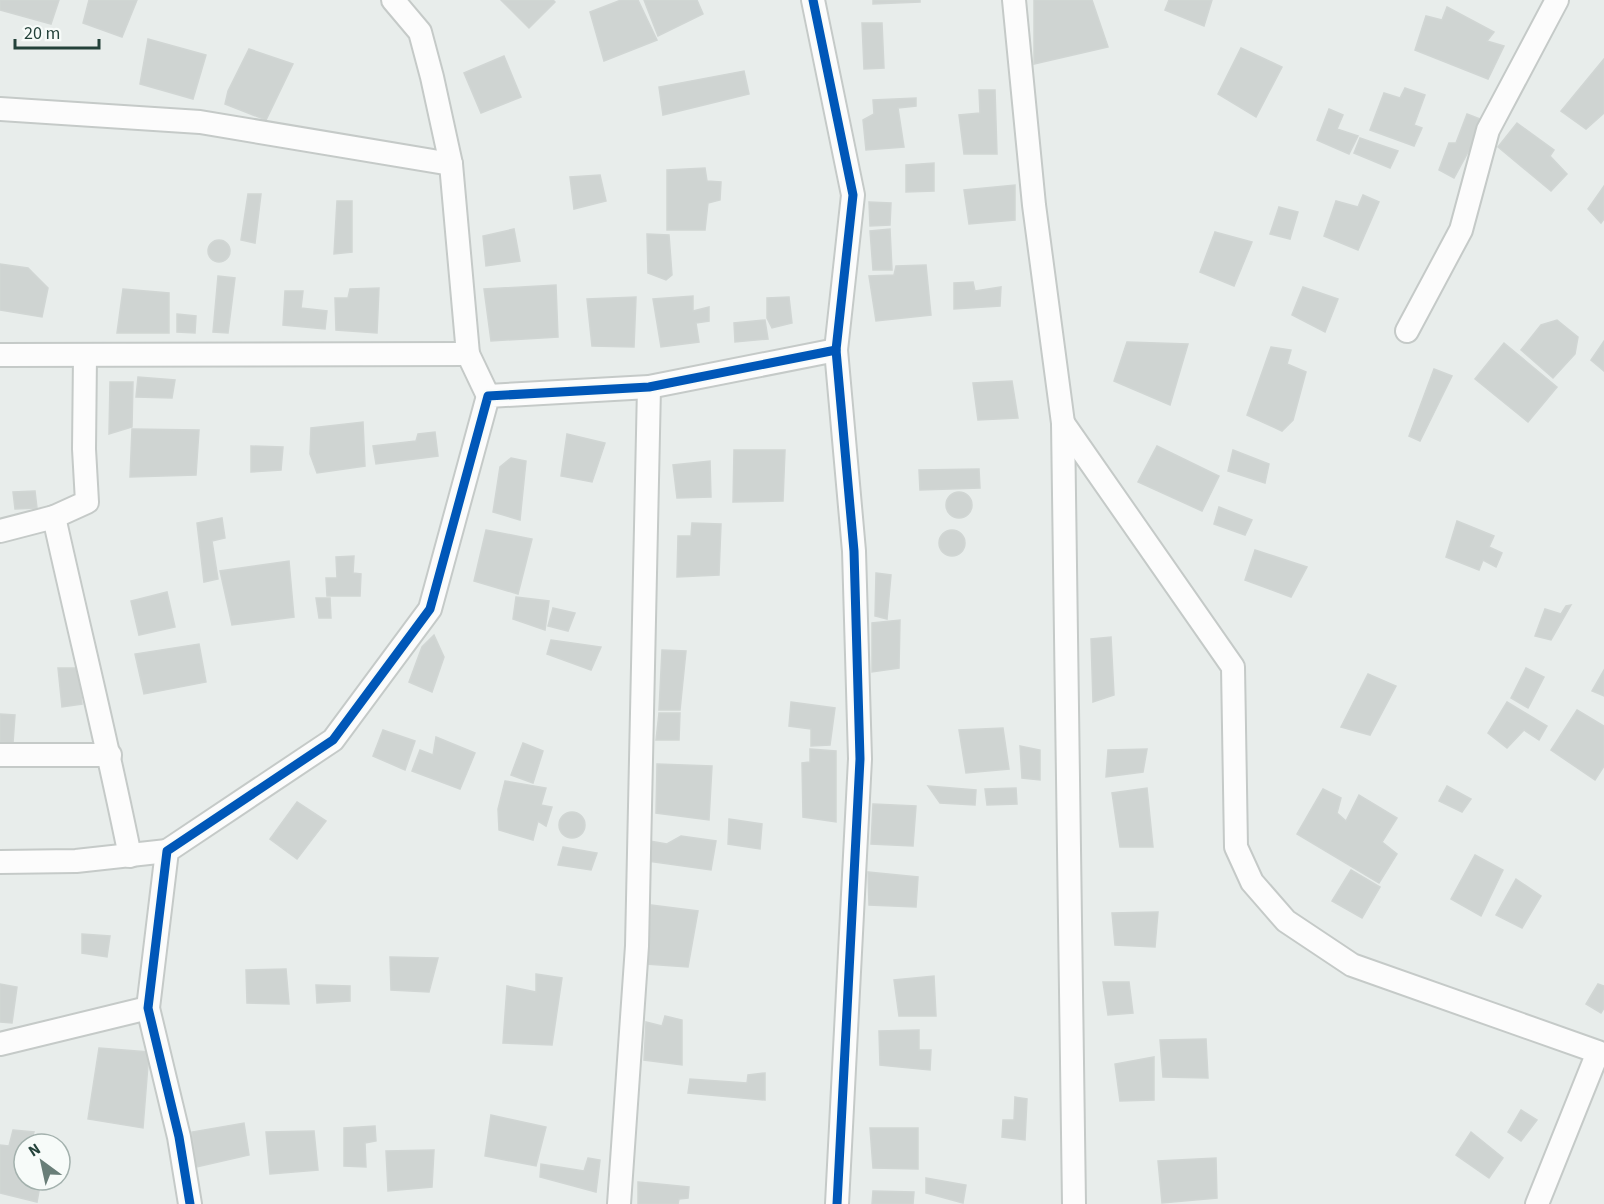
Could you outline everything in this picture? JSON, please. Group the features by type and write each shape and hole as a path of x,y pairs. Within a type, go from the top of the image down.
{"street":[{"path":"0,862 76,861 167,851 333,740 430,609 488,396 468,354 451,164 420,32 393,0"},
{"path":"813,0 853,195 836,350 854,551 860,759 837,1204"},
{"path":"1014,0 1034,205 1063,423 1074,1204"},
{"path":"1407,331 1461,230 1488,130 1557,0"},
{"path":"0,109 200,122 451,164"},
{"path":"488,396 649,387 836,350"},
{"path":"0,355 468,354"},
{"path":"0,531 54,517 87,502 84,449 85,356"},
{"path":"619,1204 636,946 649,387"},
{"path":"1063,423 1233,667 1236,847 1252,882 1286,921 1352,965 1601,1048 1537,1204"},
{"path":"54,517 85,659 110,755 130,855"},
{"path":"0,754 110,755"},
{"path":"167,851 148,1008 179,1137 190,1204"},
{"path":"0,1044 148,1008"}],"building":[{"path":"0,0 59,0 51,24 0,10"},
{"path":"89,0 137,0 122,37 83,23"},
{"path":"501,0 553,0 555,2 529,28"},
{"path":"621,0 638,0 657,40 604,61 590,12"},
{"path":"644,0 697,0 703,14 658,36"},
{"path":"873,0 920,0 920,2 873,4"},
{"path":"1034,0 1092,0 1108,47 1034,64"},
{"path":"1169,0 1212,0 1204,26 1165,10"},
{"path":"1447,7 1494,32 1487,41 1504,46 1488,79 1415,50 1426,16 1442,20"},
{"path":"862,23 882,23 884,68 864,69"},
{"path":"148,39 206,55 193,99 140,84"},
{"path":"1241,48 1282,67 1256,117 1218,94"},
{"path":"249,49 293,64 266,120 225,104 228,91"},
{"path":"504,56 521,97 481,113 464,73"},
{"path":"1604,59 1604,113 1586,129 1561,111"},
{"path":"744,71 749,94 663,115 659,87"},
{"path":"1405,88 1425,95 1414,125 1422,128 1414,146 1370,130 1384,93 1400,98"},
{"path":"979,90 995,90 997,154 964,154 959,115 980,113"},
{"path":"916,98 916,106 898,108 904,147 866,150 863,120 874,114 873,100"},
{"path":"1329,109 1343,115 1337,129 1358,136 1349,154 1317,140"},
{"path":"1467,114 1485,121 1454,178 1439,170 1449,143 1456,143"},
{"path":"1517,123 1554,150 1550,156 1567,174 1551,191 1498,147"},
{"path":"1360,138 1398,151 1390,168 1354,153"},
{"path":"934,163 934,191 906,192 906,165"},
{"path":"705,168 707,181 721,182 720,200 708,203 705,230 667,230 667,170"},
{"path":"600,175 606,201 574,209 570,177"},
{"path":"1015,185 1015,220 969,224 964,190"},
{"path":"1604,186 1604,219 1601,223 1588,209"},
{"path":"248,194 261,194 255,243 241,240"},
{"path":"1363,195 1379,202 1358,250 1324,236 1336,201 1358,207"},
{"path":"337,201 352,201 352,252 334,254"},
{"path":"869,202 891,203 890,225 870,226"},
{"path":"1279,207 1298,212 1290,239 1270,234"},
{"path":"514,229 520,261 486,266 483,236"},
{"path":"890,229 892,270 873,270 870,231"},
{"path":"1215,232 1252,242 1234,286 1200,272"},
{"path":"647,234 669,235 672,275 666,280 648,273"},
{"path":"219,240 227,243 230,251 227,259 219,262 211,259 208,251 211,243"},
{"path":"0,264 28,268 48,288 42,317 0,310"},
{"path":"926,265 931,315 876,321 869,276 894,275 896,266"},
{"path":"218,276 235,278 228,333 213,332"},
{"path":"973,282 975,291 1001,287 1000,306 954,309 954,283"},
{"path":"556,285 558,337 491,341 484,289"},
{"path":"1303,287 1338,299 1325,332 1292,315"},
{"path":"379,288 377,333 336,330 335,298 348,298 350,289"},
{"path":"123,289 169,293 169,333 117,333"},
{"path":"285,291 303,291 301,308 327,311 325,329 283,325"},
{"path":"693,296 693,311 709,307 709,321 696,323 699,342 661,347 653,299"},
{"path":"636,297 634,347 592,346 587,299"},
{"path":"789,297 792,323 772,328 767,318 767,298"},
{"path":"177,314 196,316 195,333 177,332"},
{"path":"765,320 768,339 735,342 734,323"},
{"path":"1557,320 1578,337 1575,354 1553,378 1521,350 1541,325"},
{"path":"1604,341 1604,371 1591,360"},
{"path":"1127,342 1188,344 1170,405 1114,381"},
{"path":"1504,343 1557,387 1528,422 1475,379"},
{"path":"1271,347 1291,350 1287,364 1306,372 1293,420 1282,431 1247,415"},
{"path":"1434,369 1452,376 1420,441 1409,436"},
{"path":"138,377 175,380 172,398 136,397"},
{"path":"1012,381 1018,418 978,420 973,383"},
{"path":"110,382 133,382 132,427 109,434"},
{"path":"363,422 365,466 317,473 310,454 311,428"},
{"path":"132,429 199,430 196,475 130,477"},
{"path":"435,432 438,456 376,464 373,446 416,441 418,434"},
{"path":"567,434 605,443 592,482 561,476"},
{"path":"251,446 283,447 281,470 251,472"},
{"path":"1157,446 1219,476 1202,511 1138,482"},
{"path":"734,450 785,450 783,501 733,502"},
{"path":"1233,450 1269,464 1265,483 1228,471"},
{"path":"511,458 526,461 520,520 493,512 500,467"},
{"path":"710,461 711,497 677,498 673,465"},
{"path":"979,469 980,488 920,490 919,470"},
{"path":"35,491 37,508 15,509 13,492"},
{"path":"959,492 968,496 972,505 968,514 959,518 950,514 946,505 950,496"},
{"path":"1219,507 1252,520 1245,535 1214,524"},
{"path":"222,518 225,538 212,541 218,579 204,582 197,523"},
{"path":"1457,521 1494,536 1489,547 1502,553 1496,567 1483,560 1479,570 1446,557"},
{"path":"692,523 721,524 719,575 677,577 678,536 691,536"},
{"path":"486,530 532,539 518,594 474,581"},
{"path":"952,530 961,534 965,543 961,552 952,556 943,552 939,543 943,534"},
{"path":"1255,550 1307,567 1291,597 1245,580"},
{"path":"354,556 353,573 361,574 360,596 327,596 326,578 337,578 336,557"},
{"path":"289,561 294,617 232,625 220,571"},
{"path":"876,573 891,575 887,619 875,616"},
{"path":"167,592 175,627 139,635 131,601"},
{"path":"516,597 549,601 545,630 513,619"},
{"path":"316,598 330,598 331,618 319,618"},
{"path":"1571,605 1551,640 1535,636 1545,609 1561,614 1566,606"},
{"path":"553,608 575,613 568,631 548,626"},
{"path":"900,620 899,668 872,672 872,623"},
{"path":"434,635 444,657 432,692 409,682 422,647"},
{"path":"1111,637 1114,695 1093,702 1091,639"},
{"path":"551,640 601,647 591,670 547,654"},
{"path":"199,644 206,682 144,694 135,654"},
{"path":"662,650 686,651 680,710 659,710"},
{"path":"58,668 78,668 82,704 62,707"},
{"path":"1526,668 1544,677 1528,708 1511,698"},
{"path":"1604,670 1604,696 1592,691"},
{"path":"1368,674 1396,686 1370,735 1341,727"},
{"path":"791,702 835,708 830,745 811,746 811,729 789,726"},
{"path":"1507,702 1547,726 1539,740 1524,730 1507,748 1488,733"},
{"path":"1577,710 1604,726 1604,766 1595,780 1551,750"},
{"path":"659,713 680,713 679,740 656,740"},
{"path":"0,714 15,715 13,743 0,742"},
{"path":"1003,728 1009,769 966,773 959,730"},
{"path":"383,730 415,741 405,770 373,756"},
{"path":"436,737 475,753 460,789 412,771 420,750 433,755"},
{"path":"523,743 543,751 533,783 511,775"},
{"path":"1020,746 1040,750 1040,780 1022,778"},
{"path":"810,749 836,751 836,822 803,817 802,763 810,762"},
{"path":"1147,749 1143,772 1106,777 1108,750"},
{"path":"657,764 712,766 709,820 656,813"},
{"path":"505,781 546,788 541,805 552,807 546,826 538,821 533,840 499,830 498,809"},
{"path":"928,786 976,790 975,805 940,803"},
{"path":"1447,786 1471,799 1462,812 1439,801"},
{"path":"1016,788 1017,804 987,805 985,789"},
{"path":"1147,788 1153,847 1120,847 1112,793"},
{"path":"1323,789 1341,798 1337,813 1346,821 1359,795 1397,818 1382,842 1397,854 1379,883 1297,834"},
{"path":"297,802 326,821 297,859 270,839"},
{"path":"873,804 916,806 913,846 871,844"},
{"path":"572,812 581,816 585,825 581,834 572,838 563,834 559,825 563,816"},
{"path":"729,819 762,824 760,849 728,844"},
{"path":"681,836 716,841 711,870 648,861 649,841 667,844"},
{"path":"563,847 597,853 591,870 558,865"},
{"path":"1475,855 1503,870 1481,916 1451,899"},
{"path":"1351,870 1380,887 1362,918 1332,901"},
{"path":"868,872 918,877 916,907 869,905"},
{"path":"1516,879 1541,896 1522,928 1496,915"},
{"path":"651,905 698,911 688,967 646,964"},
{"path":"1158,912 1155,947 1115,945 1112,913"},
{"path":"82,934 110,936 107,957 82,953"},
{"path":"390,957 438,958 429,992 391,990"},
{"path":"286,969 289,1004 247,1003 246,970"},
{"path":"536,974 562,978 552,1045 503,1043 507,986 536,992"},
{"path":"934,976 936,1016 899,1016 894,980"},
{"path":"1103,982 1129,982 1133,1013 1108,1015"},
{"path":"0,984 17,987 12,1023 0,1022"},
{"path":"1598,984 1604,986 1604,1008 1601,1013 1586,1004"},
{"path":"316,985 350,986 350,1001 317,1003"},
{"path":"665,1016 682,1020 682,1065 644,1060 646,1022 662,1026"},
{"path":"919,1030 919,1050 931,1050 930,1070 880,1065 879,1031"},
{"path":"1206,1039 1208,1078 1163,1077 1160,1040"},
{"path":"99,1048 149,1052 143,1128 88,1119"},
{"path":"1154,1057 1154,1100 1120,1101 1115,1064"},
{"path":"765,1073 765,1100 688,1093 690,1079 747,1083 748,1075"},
{"path":"1015,1097 1027,1099 1025,1140 1002,1137 1003,1120 1014,1120"},
{"path":"1521,1110 1537,1120 1521,1141 1508,1132"},
{"path":"491,1115 546,1127 536,1166 485,1156"},
{"path":"244,1123 249,1155 196,1167 192,1132"},
{"path":"375,1126 376,1141 365,1143 366,1167 344,1166 344,1128"},
{"path":"870,1128 918,1128 918,1169 873,1168"},
{"path":"314,1131 318,1170 270,1174 266,1132"},
{"path":"1471,1132 1503,1158 1489,1178 1456,1155"},
{"path":"12,1134 12,1192 39,1192 37,1202 0,1193 0,1145 9,1146"},
{"path":"434,1150 432,1187 388,1191 386,1151"},
{"path":"588,1158 600,1160 596,1192 540,1177 541,1164 584,1171"},
{"path":"1216,1158 1217,1198 1162,1203 1158,1161"},
{"path":"926,1178 966,1185 963,1203 926,1193"},
{"path":"638,1182 689,1187 688,1198 679,1199 678,1204 638,1204"},
{"path":"873,1191 914,1192 913,1204 872,1204"}],"cycle path":[{"path":"813,0 853,195 836,350 854,551 860,759 837,1204"},
{"path":"190,1204 179,1137 148,1008 167,851 333,740 430,609 488,396 649,387 836,350"}]}
